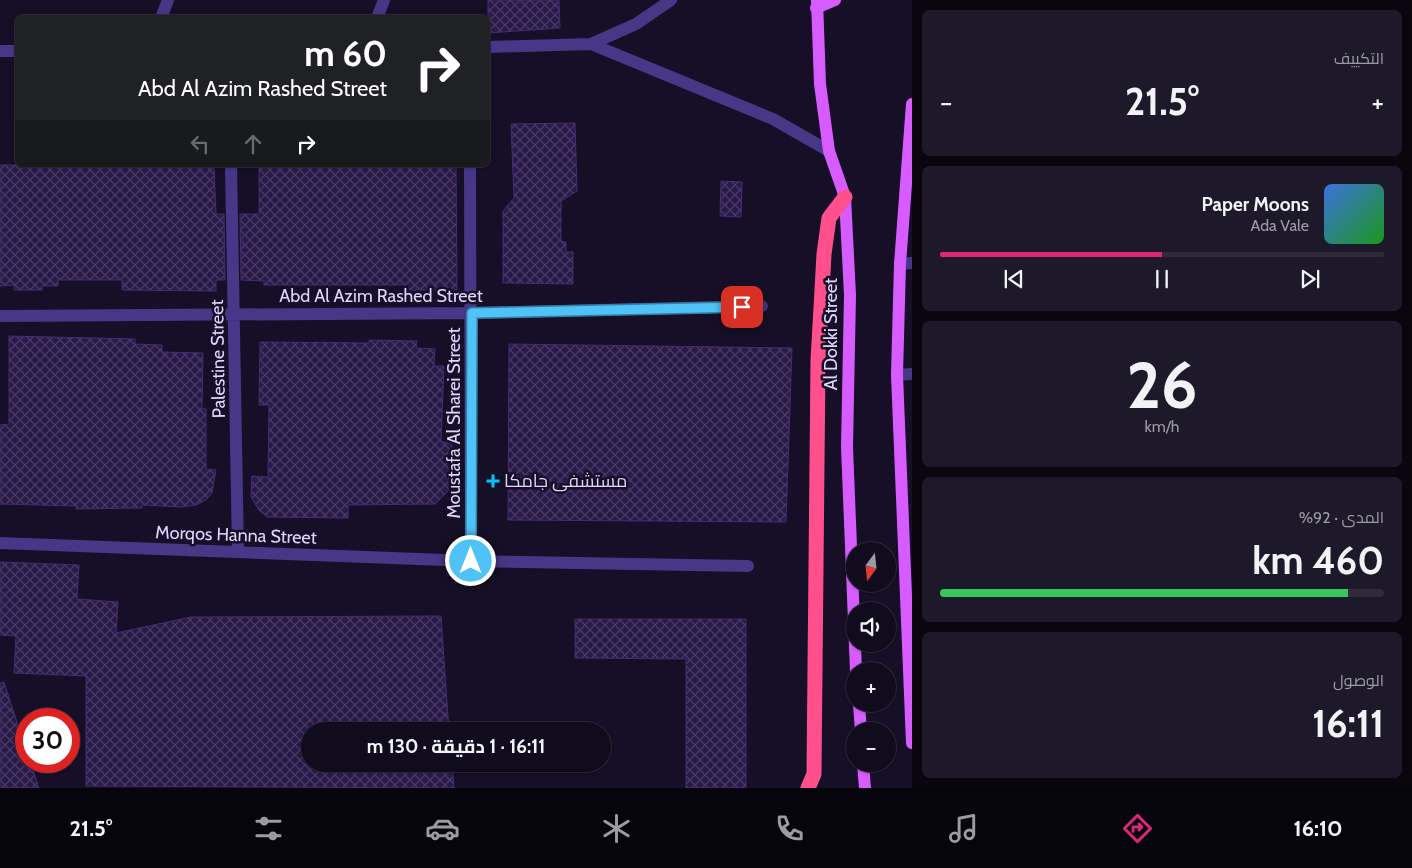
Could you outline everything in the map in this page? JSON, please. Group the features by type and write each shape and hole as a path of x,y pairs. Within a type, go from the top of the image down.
{"highway":[{"path":"808,788 814,774 818,360 824,254 829,218 845,197"}],"main road":[{"path":"816,4 836,0"},
{"name":"Al Dokki Street","path":"816,4 820,84 829,151 845,197 850,295 847,447 856,662"},
{"path":"912,104 906,264 897,375 909,615 912,742"}],"street":[{"path":"162,15 168,0"},
{"path":"378,15 384,0"},
{"path":"490,47 591,44 636,24 671,0"},
{"path":"591,44 773,119 829,151"},
{"path":"0,51 15,51"},
{"name":"Palestine Street","path":"231,167 236,314 238,552"},
{"name":"Moustafa Al Sharei Street","path":"470,167 472,313 471,561"},
{"name":"Abd Al Azim Rashed Street","path":"0,316 472,313 762,306"},
{"path":"897,375 912,374"},
{"name":"Morqos Hanna Street","path":"0,544 471,561 748,566"}],"building":[{"path":"488,0 559,0 560,28 490,33 490,15 488,15"},
{"path":"575,123 577,191 561,201 561,241 566,242 566,252 573,252 573,284 503,283 503,211 514,198 511,124"},
{"path":"0,165 15,165 15,167 214,167 216,214 224,214 225,280 216,280 216,291 122,290 122,280 58,280 58,286 42,286 42,290 14,290 14,285 0,286"},
{"path":"259,167 456,167 457,290 405,290 405,285 264,285 264,281 241,280 240,214 259,214"},
{"path":"721,181 742,182 741,217 720,216"},
{"path":"9,336 135,339 135,344 162,345 162,352 203,353 202,409 206,409 206,469 216,470 212,493 206,500 196,505 182,507 142,505 142,508 76,509 76,506 0,504 0,425 9,424"},
{"path":"369,340 417,341 416,348 435,349 434,366 444,366 441,442 452,442 452,484 448,491 435,504 348,505 348,518 267,517 259,510 251,497 252,476 268,477 269,405 259,405 260,342 369,343"},
{"path":"509,344 792,348 786,522 508,520"},
{"path":"0,562 79,565 77,599 118,602 116,633 191,617 441,616 448,722 301,722 301,772 453,772 454,788 86,786 86,676 14,673 16,636 0,635"},
{"path":"575,619 746,619 746,788 686,788 686,659 575,658"},
{"path":"4,682 15,716 15,773 34,773 39,788 0,788 0,683"}],"place":[{"name":"مستشفى جامكا","path":"493,481"}],"route":[{"path":"471,561 472,313 742,307"}]}
